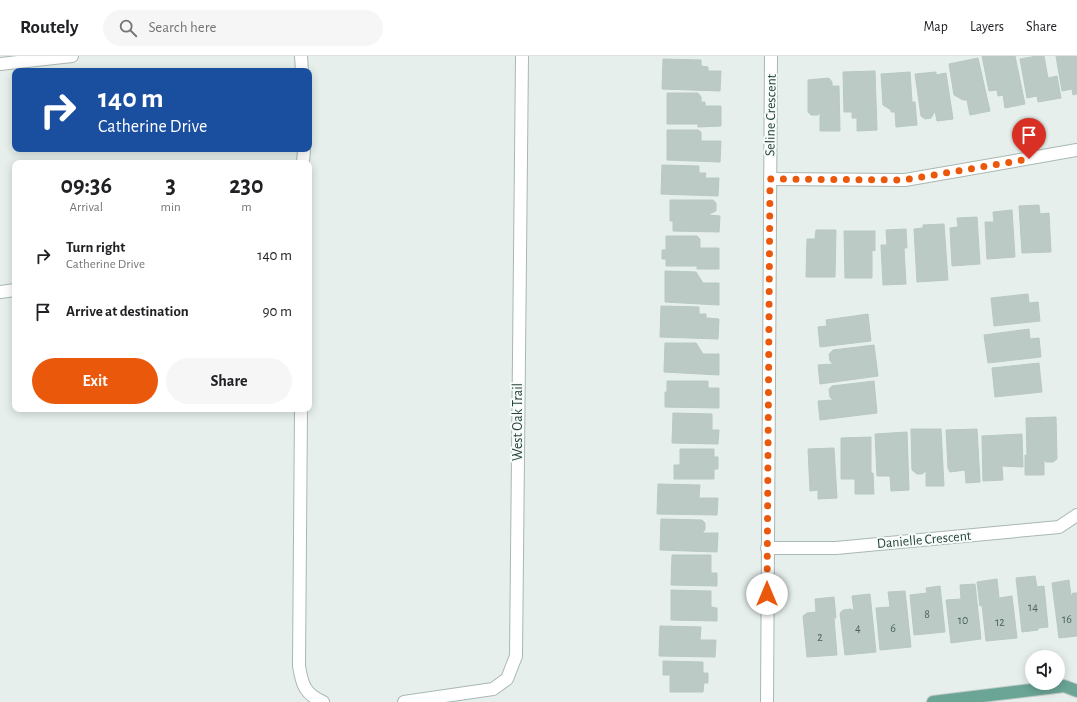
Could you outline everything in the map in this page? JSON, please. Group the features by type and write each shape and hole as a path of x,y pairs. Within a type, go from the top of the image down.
{"main road":[{"path":"933,702 1064,686 1077,691"}],"street":[{"path":"0,64 72,56"},
{"path":"300,56 302,68"},
{"name":"West Oak Trail","path":"404,702 493,689 508,679 516,656 522,56"},
{"name":"Seline Crescent","path":"767,702 772,56"},
{"path":"770,179 904,180 1077,152"},
{"path":"0,292 12,290"},
{"path":"301,412 299,666 302,683 313,698 323,702"},
{"name":"Danielle Crescent","path":"767,548 836,548 1059,527 1077,515"}],"building":[{"path":"982,56 1015,56 1025,104 1005,108 1003,95 998,96 997,90 989,91"},
{"path":"1044,56 1048,78 1057,76 1061,98 1038,102 1037,96 1027,98 1020,59"},
{"path":"1056,56 1077,56 1077,94 1073,95 1072,89 1062,91"},
{"path":"978,58 990,111 970,115 967,100 963,100 954,95 949,64"},
{"path":"663,59 701,60 701,66 708,67 708,71 721,71 720,91 662,89"},
{"path":"875,71 877,130 857,131 857,118 852,118 852,112 844,112 843,72"},
{"path":"910,72 912,102 915,102 917,125 896,127 895,112 891,112 891,110 883,105 881,74"},
{"path":"936,72 936,75 946,73 953,119 937,121 935,111 931,118 925,119 921,116 915,74"},
{"path":"829,78 832,82 832,86 839,86 840,131 820,131 820,112 818,115 811,115 808,112 808,80"},
{"path":"667,93 698,93 701,97 701,102 705,102 705,106 721,106 721,126 698,127 698,124 667,124"},
{"path":"667,130 698,130 701,132 701,141 721,141 720,162 667,160"},
{"path":"662,165 699,166 699,173 706,173 705,178 719,178 718,196 661,194"},
{"path":"670,200 713,200 716,203 716,211 709,215 720,216 719,232 673,231 673,221 670,221"},
{"path":"1039,205 1040,214 1049,213 1051,252 1022,253 1019,206"},
{"path":"1012,210 1015,257 987,259 985,222 994,222 993,212"},
{"path":"977,217 980,264 952,266 950,228 958,227 957,218"},
{"path":"944,224 948,280 917,282 914,229 923,228 923,225"},
{"path":"906,229 907,248 904,248 906,284 883,285 881,245 887,245 886,230"},
{"path":"816,230 836,230 835,277 806,277 807,239 815,239"},
{"path":"844,231 875,231 875,251 872,250 872,278 845,278"},
{"path":"666,236 697,236 700,239 700,248 719,248 719,269 697,269 697,266 666,266 666,259 662,259 662,250 666,250"},
{"path":"665,271 696,272 703,283 719,283 719,305 665,302"},
{"path":"1028,294 1029,303 1038,302 1040,321 994,326 991,298"},
{"path":"661,306 699,307 699,314 706,314 706,318 719,319 718,339 660,337"},
{"path":"868,314 871,341 820,347 818,327 827,326 826,320"},
{"path":"1029,329 1030,339 1039,338 1041,357 988,363 984,335"},
{"path":"665,343 696,343 703,354 719,354 719,375 664,372"},
{"path":"874,345 878,376 820,384 818,365 833,364 830,361 829,354 833,350"},
{"path":"1039,363 1042,392 995,397 992,368"},
{"path":"667,381 708,381 708,388 719,388 719,408 665,407"},
{"path":"874,381 877,413 820,420 818,401 833,400 830,397 829,389 832,386"},
{"path":"673,413 712,414 712,430 719,430 718,444 672,443"},
{"path":"1056,417 1057,459 1053,462 1046,462 1044,459 1044,475 1025,475 1025,455 1027,455 1026,418"},
{"path":"911,429 941,429 944,486 926,486 926,471 922,474 917,474 912,470"},
{"path":"977,429 980,482 966,483 965,470 950,472 948,468 946,430"},
{"path":"907,432 909,490 891,491 890,476 877,476 875,434"},
{"path":"1022,434 1023,467 1002,466 1003,480 983,481 982,436"},
{"path":"871,437 871,473 873,473 874,494 855,494 855,479 841,479 841,438"},
{"path":"834,448 837,498 818,499 818,490 810,491 808,449"},
{"path":"680,449 714,449 714,457 718,457 718,469 714,469 714,479 674,479 674,465 680,465"},
{"path":"658,484 700,485 699,498 718,498 717,515 657,514"},
{"path":"661,519 702,520 705,523 705,530 702,533 718,533 717,552 660,550"},
{"path":"672,555 711,555 711,573 717,573 717,586 671,585"},
{"path":"1035,576 1037,587 1044,586 1048,627 1022,632 1016,578"},
{"path":"997,579 999,598 1012,596 1017,638 986,641 982,605 980,606 977,582"},
{"path":"1069,580 1071,596 1073,593 1077,593 1077,636 1059,638 1052,583"},
{"path":"975,584 981,639 951,643 946,600 961,599 960,585"},
{"path":"940,586 945,632 914,635 910,595 927,593 926,588"},
{"path":"671,590 711,591 711,607 717,608 717,621 671,620"},
{"path":"905,591 911,647 880,650 876,608 890,607 888,592"},
{"path":"870,594 876,652 845,655 840,613 843,610 851,609 854,611 852,596"},
{"path":"834,597 837,655 807,657 803,616 807,613 816,612 815,599"},
{"path":"660,626 701,627 700,640 716,640 715,657 659,656"},
{"path":"663,661 703,662 703,673 708,673 708,683 704,683 703,692 670,692 670,675 663,675"}],"route":[{"path":"767,594 770,179 904,180 1029,159"}]}
